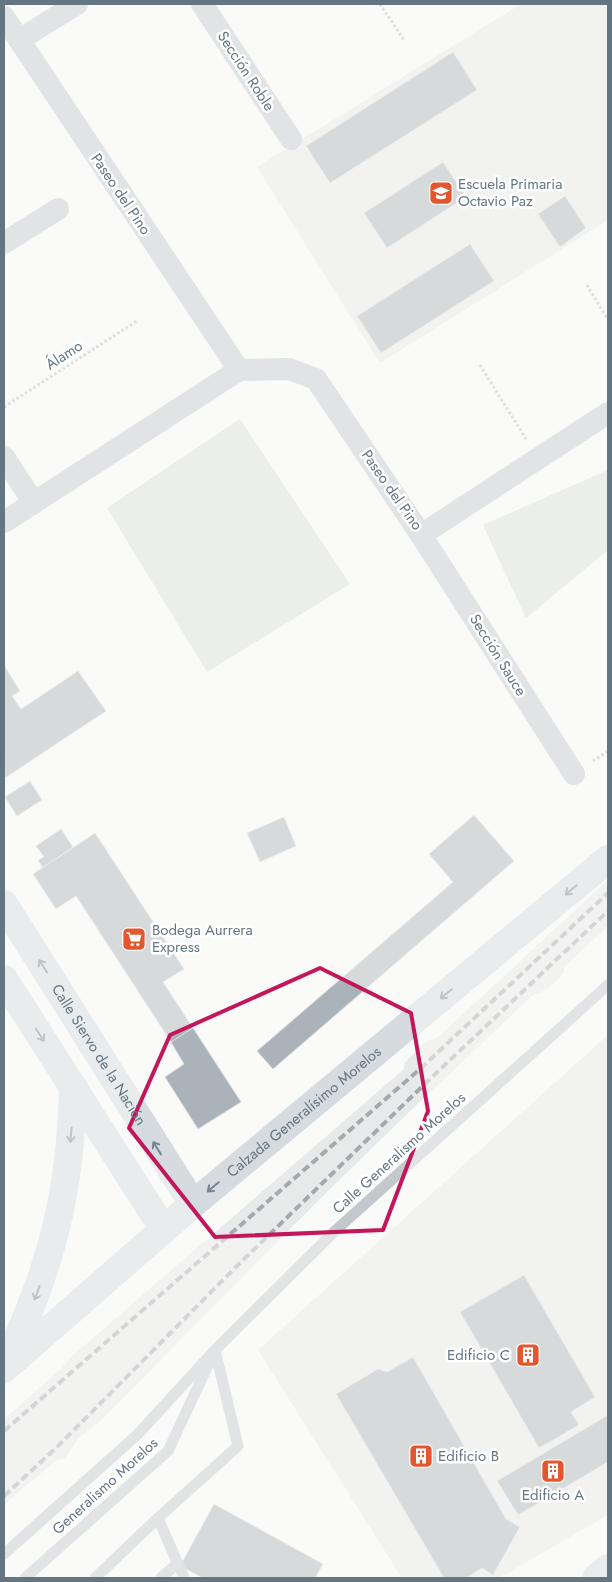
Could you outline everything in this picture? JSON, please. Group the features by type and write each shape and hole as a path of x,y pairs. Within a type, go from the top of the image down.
{"main road":[{"name":"Calzada Generalísimo Morelos","path":"4,1368 193,1204 608,859"},
{"name":"Calle Siervo de la Nación","path":"4,904 193,1204"},
{"path":"4,979 164,1230"},
{"path":"4,1368 34,1302 47,1267 57,1230 70,1159 73,1086"},
{"path":"596,1578 608,1568"}],"street":[{"path":"19,40 77,4"},
{"name":"Sección Roble","path":"202,4 290,139"},
{"name":"Paseo del Pino","path":"4,17 239,370 289,368 316,379 422,535 608,413"},
{"path":"4,243 58,209"},
{"path":"4,522 239,370"},
{"path":"4,457 34,502"},
{"name":"Sección Sauce","path":"422,535 574,774"}],"lane":[{"name":"Calle Generalismo Morelos","path":"215,1350 336,1230 608,985"},
{"path":"95,1578 238,1446 215,1350"},
{"name":"Generalismo Morelos","path":"4,1554 138,1434 215,1350"},
{"name":"Generalismo Morelos","path":"25,1578 168,1451 215,1350"},
{"path":"158,1518 184,1578"},
{"path":"161,1578 177,1564"}],"path":[{"path":"380,4 404,40"},
{"path":"587,285 608,320"},
{"name":"Álamo","path":"4,407 137,321"},
{"path":"480,365 538,459"}],"highlighted area":[{"path":"320,968 411,1013 428,1111 383,1230 215,1237 129,1128 170,1035"}],"shaded area":[{"name":"Escuela Primaria Octavio Paz","path":"521,4 608,4 608,220 380,363 257,167"},
{"path":"240,419 350,584 207,672 107,508"},
{"path":"608,470 608,550 526,618 483,525"},
{"path":"608,880 608,926 564,967 564,973 548,989 533,995 405,1116 102,1419 78,1439 65,1458 55,1461 4,1505 4,1419 62,1368 72,1356 404,1069 405,1062 427,1041 437,1038"},
{"path":"608,1035 608,1515 499,1578 402,1578 258,1350"}],"building":[{"path":"453,52 477,90 330,183 306,146"},
{"path":"443,162 466,197 387,248 364,213"},
{"path":"565,196 586,228 560,247 538,214"},
{"path":"470,244 494,281 381,353 357,316"},
{"path":"4,665 20,691 12,696 21,709 78,671 106,711 5,778"},
{"path":"30,781 42,800 17,816 5,797"},
{"path":"474,815 514,861 273,1069 257,1051 453,882 429,854"},
{"path":"284,817 296,846 260,862 247,833"},
{"path":"61,829 73,847 43,868 38,860 44,857 36,846"},
{"name":"Bodega Aurrera Express","path":"95,833 184,969 163,982 193,1028 171,1042 76,896 56,909 33,874"},
{"path":"193,1028 241,1102 198,1129 165,1077 184,1064 171,1042"},
{"name":"Edificio C","path":"524,1275 595,1397 571,1412 579,1425 539,1448 460,1312"},
{"name":"Edificio B","path":"413,1357 506,1519 520,1527 493,1575 482,1568 466,1578 444,1578 336,1394 378,1369 387,1372"},
{"name":"Edificio A","path":"608,1415 608,1462 518,1515 497,1481"},
{"path":"214,1504 323,1564 315,1578 203,1578 180,1566"}],"railway":[{"path":"4,1431 420,1069 608,893"},
{"path":"4,1496 56,1448 241,1262 431,1078 608,911"}],"place":[{"name":"Escuela Primaria Octavio Paz","path":"441,193"},
{"name":"Bodega Aurrera Express","path":"134,939"},
{"name":"Edificio C","path":"528,1355"},
{"name":"Edificio B","path":"421,1456"},
{"name":"Edificio A","path":"553,1471"}]}
